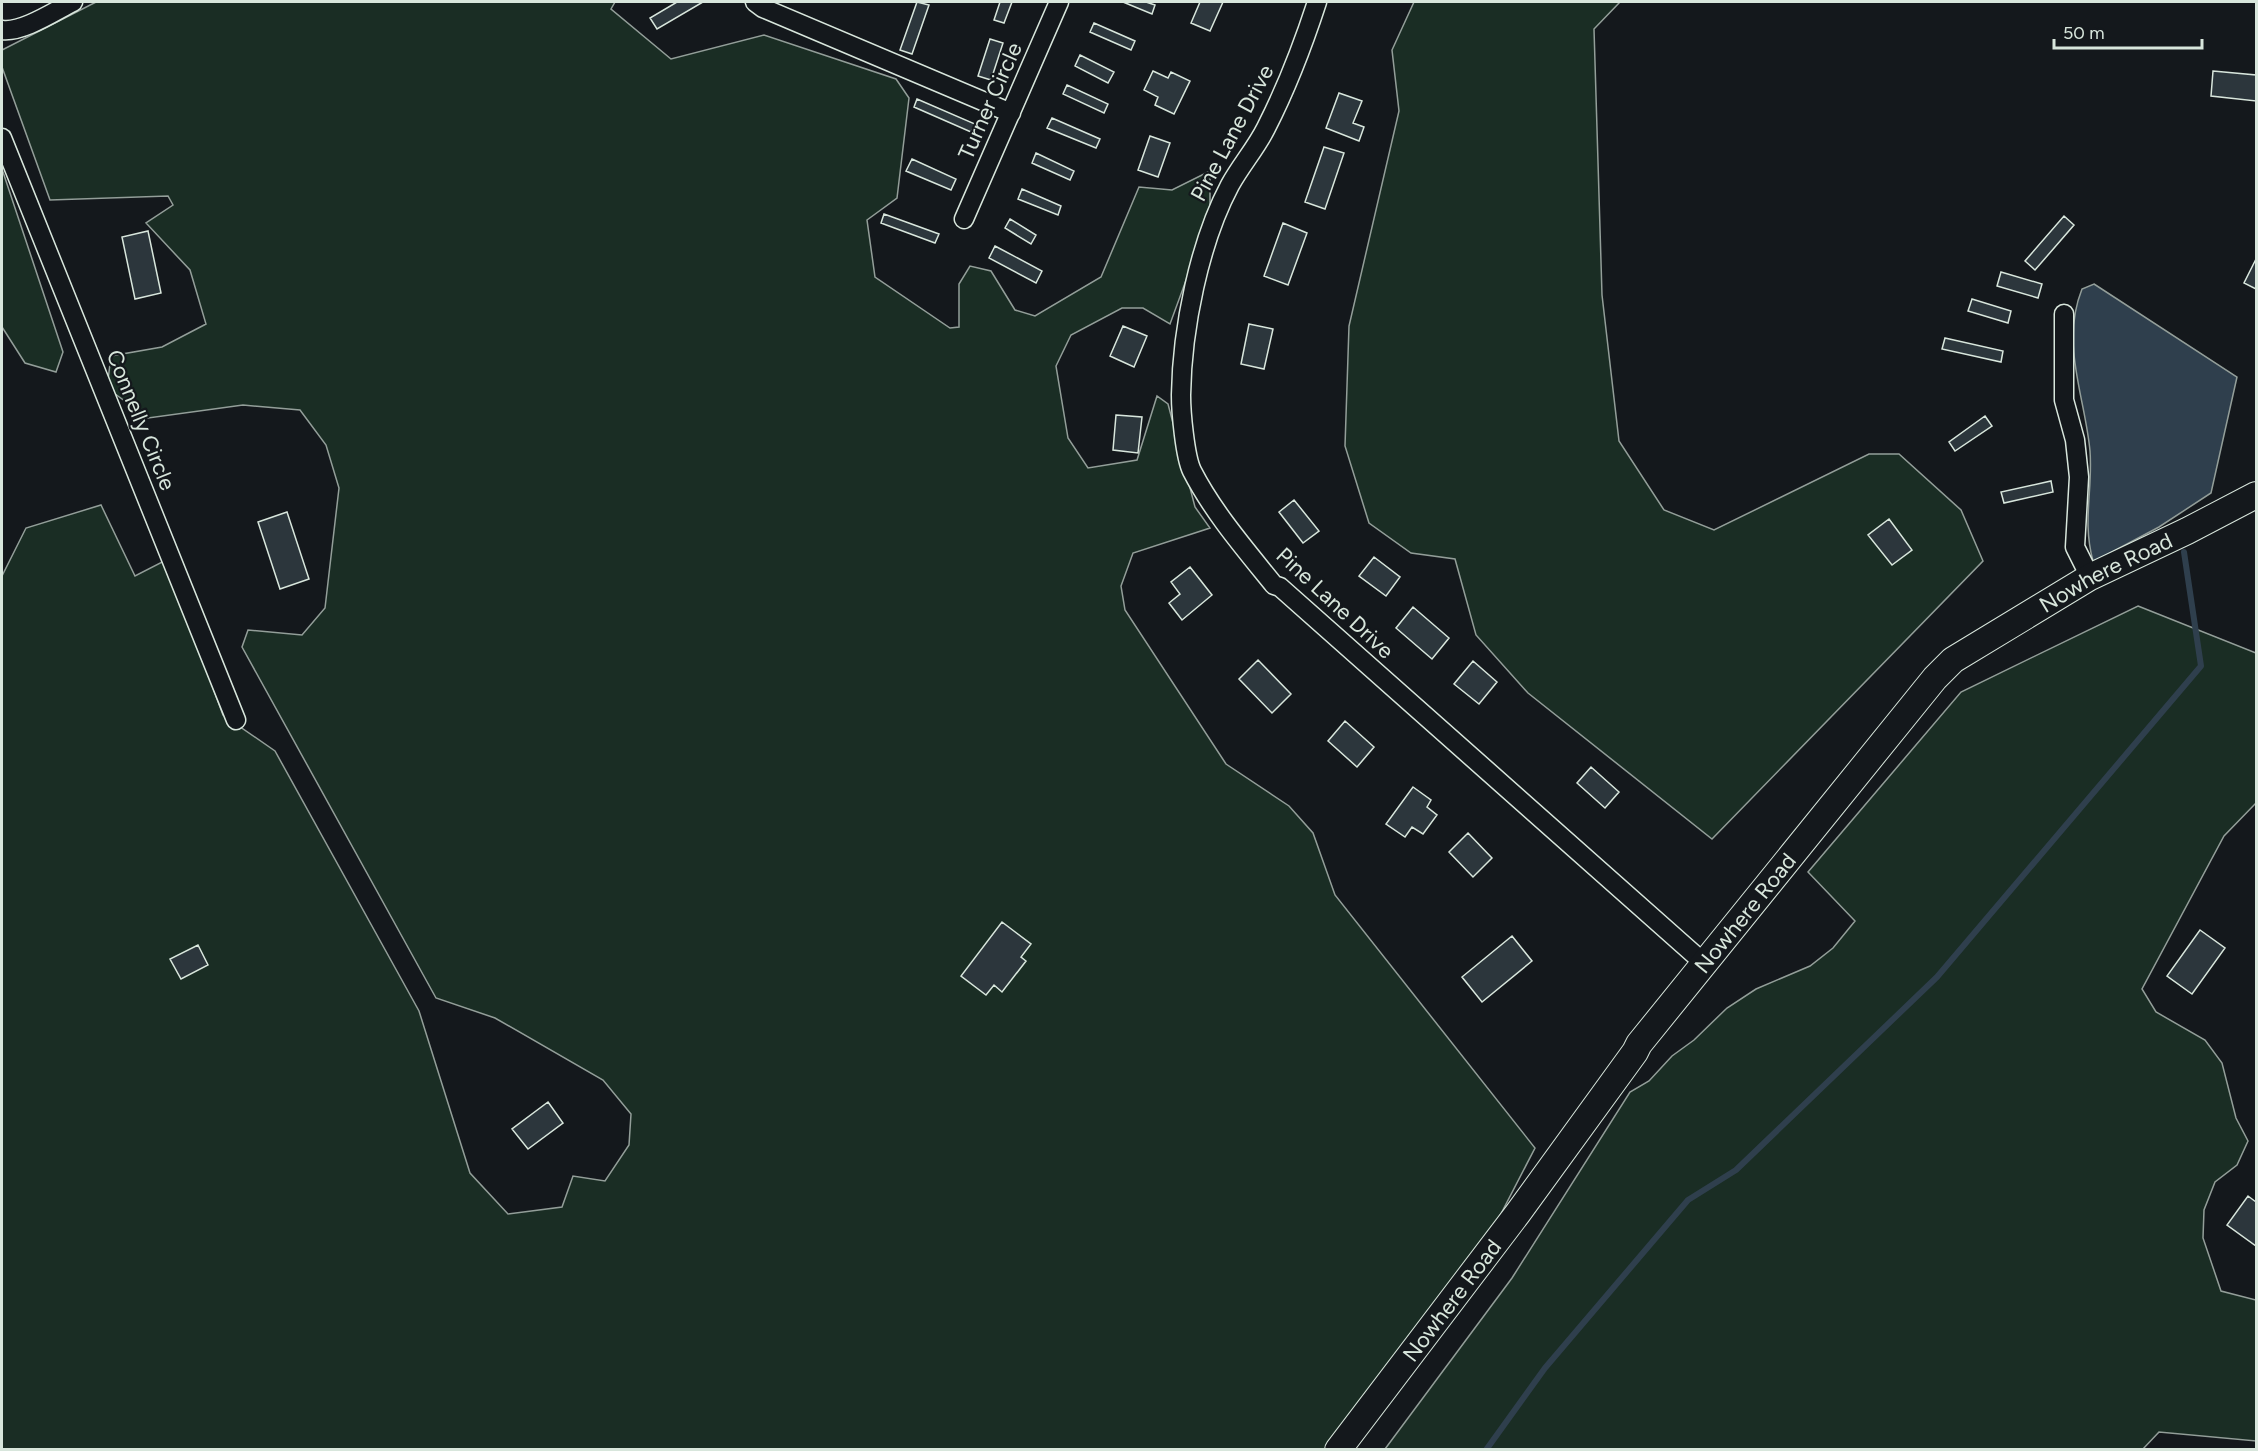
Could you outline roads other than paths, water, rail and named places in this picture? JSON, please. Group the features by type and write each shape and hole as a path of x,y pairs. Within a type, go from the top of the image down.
{"street":[{"path":"2,30 7,31 27,25 73,2"},
{"path":"755,2 763,8 1011,113"},
{"name":"Turner Circle","path":"964,219 1059,2"},
{"name":"Pine Lane Drive","path":"1317,2 1298,60 1266,129 1230,184 1203,253 1181,362 1181,410 1190,469 1234,533 1274,585 1280,587 1705,964"},
{"name":"Connelly Circle","path":"2,138 236,720"},
{"path":"2064,314 2064,400 2076,440 2079,477 2075,546 2091,577"},
{"name":"Nowhere Road","path":"1338,1449 1518,1213 1639,1044 1880,743 1935,678 1953,660 2091,577 2256,495"}],"water":[{"path":"2094,284 2237,377 2211,493 2159,527 2093,561 2088,532 2090,451 2076,370 2073,330 2082,289"}],"waterway":[{"path":"1486,1450 1545,1368 1688,1200 1736,1170 1937,977 2201,666 2184,552"}]}
